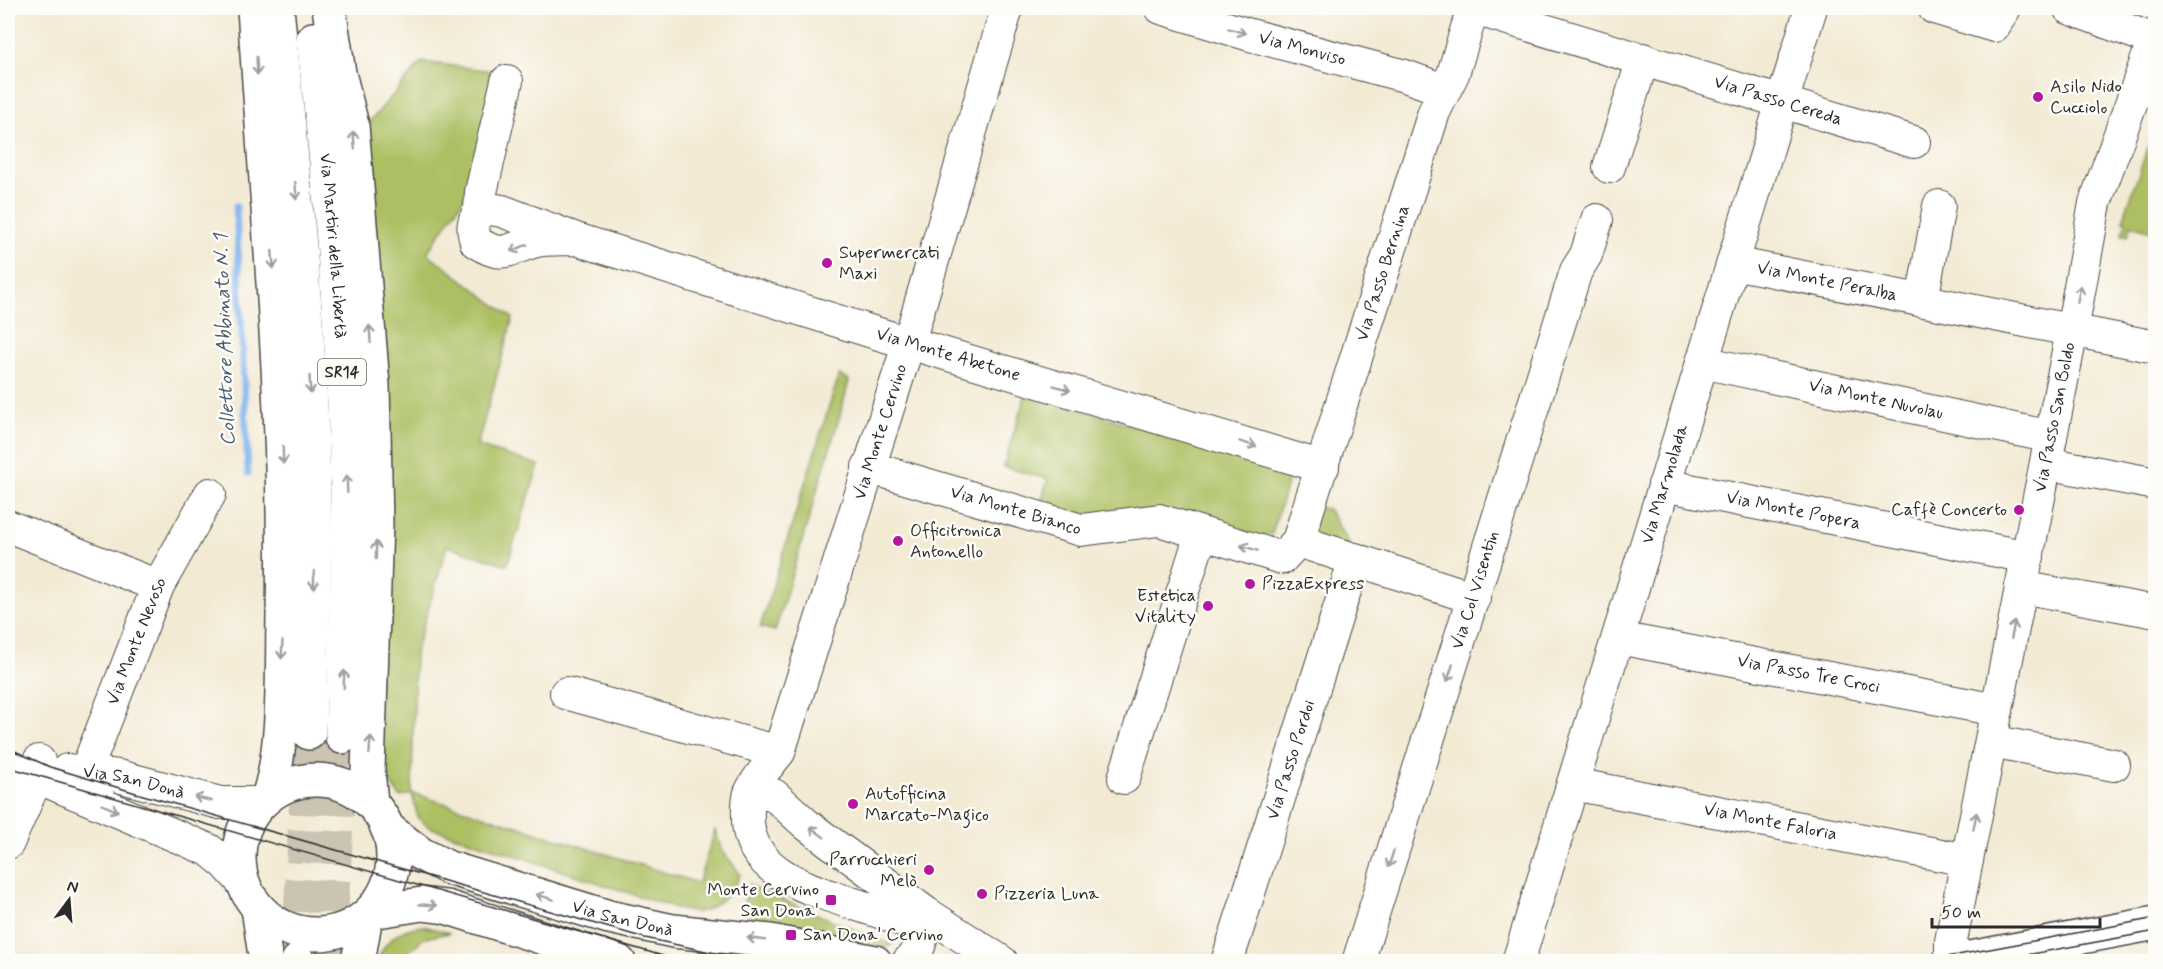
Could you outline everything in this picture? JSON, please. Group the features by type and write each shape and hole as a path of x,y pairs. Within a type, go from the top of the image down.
{"main road":[{"path":"254,8 264,172 278,328 285,538 278,750 264,800 242,835 239,860 251,896 287,961"},
{"name":"Via Martiri della Libertà","path":"277,8 303,269 311,409 314,598 309,733"},
{"name":"Via Martiri della Libertà","path":"309,8 331,198 345,414 347,530 342,737"},
{"path":"329,8 339,72 352,125 373,385 376,523 368,770 379,815"},
{"name":"Via San Donà","path":"264,800 299,782 321,780 353,790 422,854 449,868 609,917 673,932 770,941 875,962"},
{"name":"Via San Donà","path":"368,914 387,889 393,866 393,848 379,815"},
{"name":"Via San Donà","path":"251,896 275,922 305,934 337,931 368,914 422,904 446,908 619,962"},
{"path":"358,962 368,914"},
{"path":"1950,961 2156,923"}],"street":[{"name":"Via Monte Cervino","path":"998,960 926,913 807,825 787,804 774,795 751,792 779,752 909,342 1007,8"},
{"name":"Via Monviso","path":"1161,8 1250,35 1405,76 1444,90"},
{"name":"Via Passo Bernina","path":"1298,541 1434,112 1452,74 1472,8"},
{"name":"Via Passo Cereda","path":"1472,8 1914,142"},
{"name":"Via Marmolada","path":"1518,962 1811,8"},
{"path":"1935,8 1994,26 2005,8"},
{"name":"Via Passo San Boldo","path":"1950,961 1951,941 2049,450 2095,203 2154,40 2069,8"},
{"path":"1609,167 1643,59"},
{"name":"Via Monte Abetone","path":"507,81 481,192 480,211 474,220 472,231 476,242 489,250 504,254 535,242 576,239 1323,467"},
{"name":"Via Monte Peralba","path":"1922,301 1939,206"},
{"name":"Via Col Visentin","path":"1358,962 1576,271 1586,255 1597,220"},
{"name":"Via Monte Peralba","path":"1733,263 2156,347"},
{"name":"Via Monte Nuvolau","path":"1702,362 2049,450 2156,484"},
{"name":"Via Monte Bianco","path":"868,467 1081,530 1159,520 1282,558 1298,541"},
{"name":"Via Monte Popera","path":"1664,485 2025,572 2156,612"},
{"name":"Via Monte Nevoso","path":"81,783 158,586 210,494"},
{"path":"8,526 158,586"},
{"path":"1124,778 1201,534"},
{"path":"1298,541 1474,598"},
{"name":"Via Passo Pordoi","path":"1227,962 1355,559"},
{"name":"Via Passo Tre Croci","path":"1618,638 1997,710"},
{"path":"566,693 779,752"},
{"path":"1991,741 2114,765"},
{"name":"Via San Donà","path":"8,750 38,769 81,783 209,850 225,863 251,896"},
{"name":"Via Monte Cervino","path":"779,752 780,791 787,804"},
{"path":"8,767 38,769 8,843"},
{"name":"Via San Donà","path":"81,783 118,776 220,802 264,800"},
{"name":"Via Monte Faloria","path":"1573,784 1967,860"},
{"path":"751,792 748,831 762,859 771,868 800,884 918,927 922,933 921,941 908,962"}],"green space":[{"path":"422,62 491,71 492,94 466,195 427,253 513,318 477,446 539,465 507,565 447,546 415,653 412,793 698,883 715,830 722,850 740,874 724,898 698,912 678,909 429,827 418,818 412,794 400,797 382,772 363,129"},
{"path":"2155,126 2155,232 2131,225 2128,236 2122,235 2127,222 2123,220"},
{"path":"839,375 849,380 843,405 775,631 760,627"},
{"path":"1026,393 1274,468 1289,477 1272,534 1245,537 1083,518 1040,506 1048,479 1003,467"},
{"path":"1314,507 1328,509 1350,545 1298,541"},
{"path":"749,884 756,889 892,945 884,948 755,923 743,906"},
{"path":"423,926 450,933 424,938 398,961 378,961 384,947 394,936 408,929"}],"waterway":[{"name":"Collettore Abbinato N. 1","path":"236,206 248,473"}],"tunnel":[{"path":"298,961 309,733"},
{"path":"329,962 342,737"}],"tram line":[{"path":"8,748 50,767 136,793 645,938 757,962"},
{"path":"8,767 684,962"},
{"path":"1920,962 2156,918"},
{"path":"1989,962 2156,931"}],"place":[{"name":"Asilo Nido Cucciolo","path":"2038,97"},
{"name":"Supermercati Maxi","path":"827,263"},
{"name":"Caffè Concerto","path":"2019,510"},
{"name":"Officitronica Antonello","path":"898,541"},
{"name":"PizzaExpress","path":"1250,584"},
{"name":"Estetica Vitality","path":"1208,606"},
{"name":"Autofficina Marcato-Magico","path":"853,804"},
{"name":"Parrucchieri Melò","path":"929,870"},
{"name":"Pizzeria Luna","path":"982,894"},
{"name":"Monte Cervino San Dona'","path":"831,900"},
{"name":"San Dona' Cervino","path":"791,935"}]}
